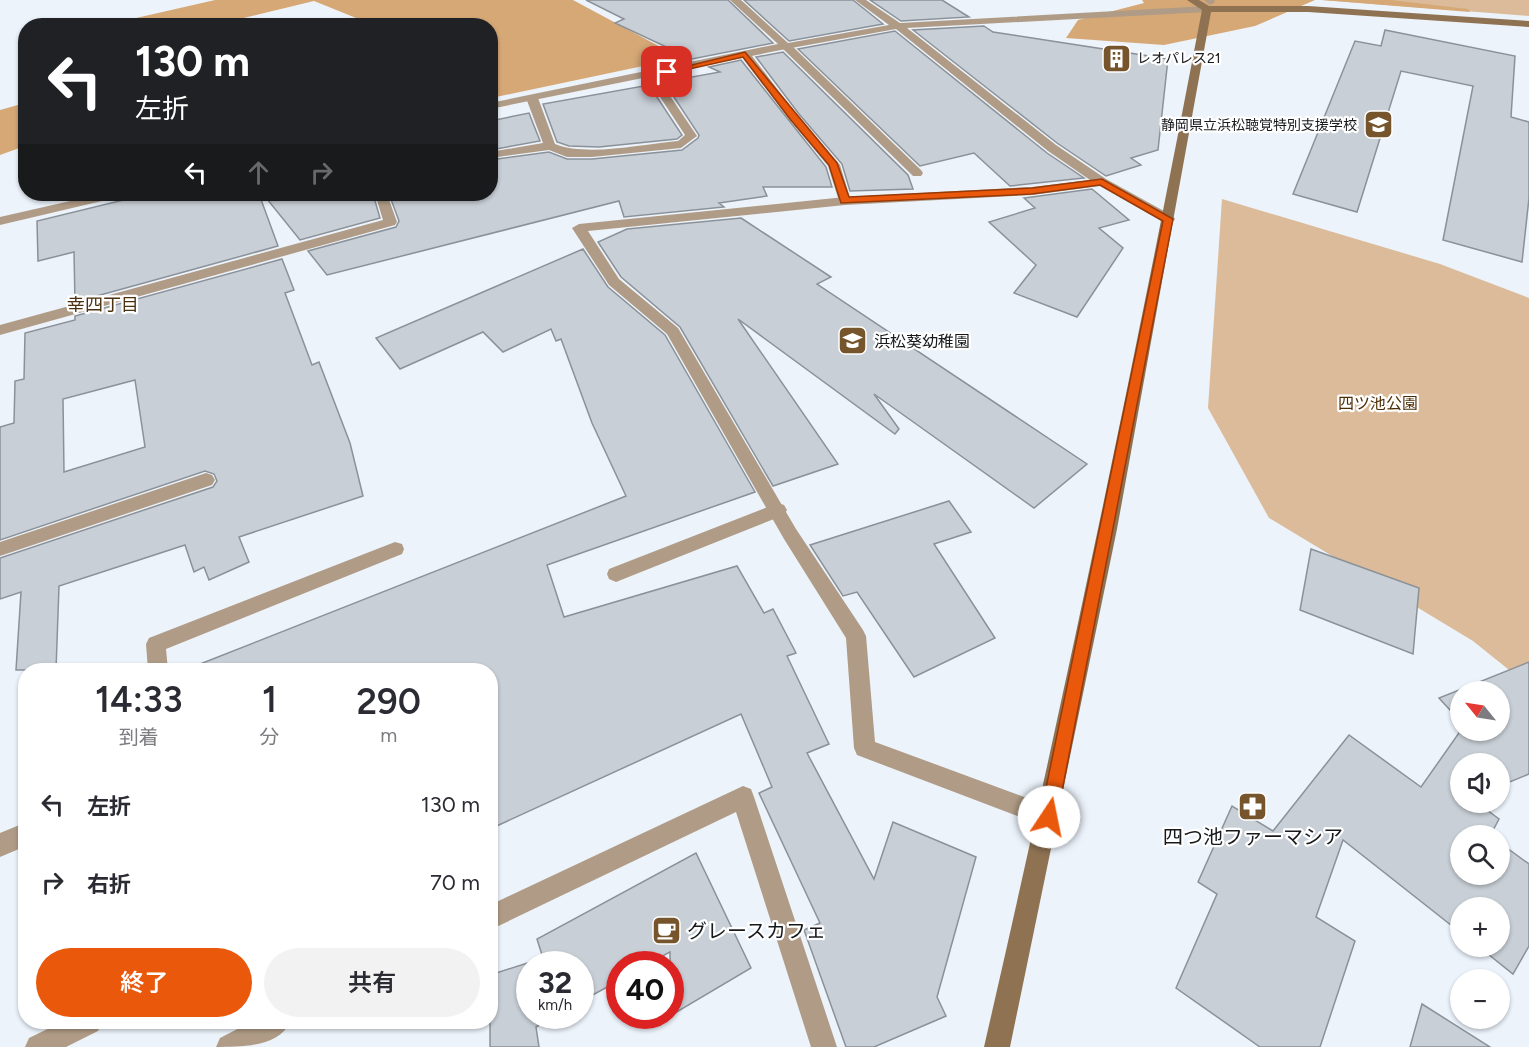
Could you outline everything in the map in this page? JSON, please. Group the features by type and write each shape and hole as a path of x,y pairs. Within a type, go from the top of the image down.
{"street":[{"path":"735,0 917,173"},
{"path":"860,0 898,26 1052,148 1102,182 1168,219"},
{"path":"998,1047 1049,817 1168,219 1205,3"},
{"path":"498,104 745,54 898,26 1091,15 1205,3 1529,24"},
{"path":"1078,5 1091,15"},
{"path":"745,54 793,117 834,165 845,201"},
{"path":"498,154 550,146 567,153 575,153 681,144 691,136 650,74"},
{"path":"532,98 550,146"},
{"path":"1049,817 865,748 856,636 790,534 673,331 614,282 579,228 845,201 1032,191 1102,182"},
{"path":"0,221 85,201"},
{"path":"0,330 390,222 383,201"},
{"path":"0,549 206,480"},
{"path":"616,574 778,510"},
{"path":"157,663 156,644 395,549"},
{"path":"498,914 743,797 824,1047"},
{"path":"0,845 18,838"},
{"path":"38,1047 75,1029"},
{"path":"228,1047 263,1029"}],"green space":[{"path":"1322,0 1529,0 1529,16"},
{"name":"四ツ池公園","path":"1222,199 1440,264 1529,298 1529,686 1473,641 1269,518 1208,408"}],"shaded area":[{"path":"215,0 573,0 681,58 498,97 498,18 356,18 314,1 244,18 136,18"},
{"path":"1142,0 1315,0 1255,26 1164,45 1066,38 1078,20 1144,3"},
{"path":"1322,0 1391,0 1468,9 1470,12"},
{"path":"18,105 18,149 0,155 0,110"}],"building":[{"path":"586,0 728,0 773,43 692,59 615,23 624,19"},
{"path":"744,0 853,0 883,24 789,41"},
{"path":"870,0 942,0 969,17 901,21"},
{"path":"984,26 993,32 1168,59 1158,150 1131,158 1141,165 1106,176 1057,143 913,30"},
{"path":"1385,30 1515,56 1511,117 1529,122 1529,198 1522,262 1443,240 1473,86 1401,71 1357,212 1293,194 1355,41 1381,46"},
{"path":"895,31 1047,153 1084,178 1010,186 974,153 920,166 798,49"},
{"path":"783,52 908,175 913,189 850,191 842,164 799,114 756,57"},
{"path":"741,60 826,167 832,187 763,187 767,196 719,203 724,207 624,217 619,201 327,275 308,251 396,227 399,221 392,201 498,201 498,159 549,152 567,159 592,159 682,150 699,135 664,82 720,72 709,67"},
{"path":"649,85 682,135 677,139 599,147 569,146 557,142 543,104"},
{"path":"529,113 540,141 498,149 498,119"},
{"path":"1092,189 1129,220 1099,228 1123,248 1077,317 1014,293 1036,265 989,222 1035,208 1024,198"},
{"path":"119,201 262,201 278,246 75,302 74,252 38,261 37,221"},
{"path":"269,201 375,201 380,218 300,240"},
{"path":"741,218 831,277 817,284 1087,464 1034,508 874,394 899,429 895,434 738,319 838,464 773,486 680,327 621,277 598,242 627,229"},
{"path":"583,249 608,287 665,335 755,492 547,565 564,617 737,566 764,613 773,609 796,653 787,656 829,744 807,753 874,879 893,822 976,857 937,997 946,1016 874,1047 846,1047 804,930 820,923 759,793 772,787 741,714 498,825 498,663 203,663 626,496 592,423 561,339 556,341 551,329 503,352 483,332 400,369 376,338"},
{"path":"282,259 294,290 285,293 312,365 319,362 350,443 363,496 239,537 249,562 209,580 204,567 194,572 185,545 59,586 56,663 18,663 18,670 16,670 21,592 0,599 0,558 213,487 217,481 214,474 205,471 0,540 0,427 14,423 15,381 24,379 25,333 75,320 75,316","holes":["135,380 145,447 64,472 63,399"]},
{"path":"949,501 971,532 934,544 995,638 914,677 857,592 843,596 810,545"},
{"path":"1311,549 1419,588 1413,654 1300,610"},
{"path":"1529,662 1529,774 1510,782 1510,753 1450,753 1450,813 1491,813 1499,819 1496,825 1450,825 1450,885 1510,885 1510,850 1529,864 1529,946 1513,974 1510,969 1492,957 1510,957 1510,897 1450,897 1450,924 1343,840 1316,917 1355,941 1320,1047 1260,1047 1176,988 1217,894 1198,882 1232,806 1273,831 1349,735 1421,787 1453,741 1510,741 1510,681 1482,681"},
{"path":"1450,694 1450,710 1439,698"},
{"path":"696,853 751,968 684,1008 684,951 606,951 606,988 594,994 594,951 541,951 537,939"},
{"path":"516,967 516,1029 536,1029 539,1047 490,1047 490,1029 498,1029 498,972"},
{"path":"1422,1004 1450,1022 1450,1029 1462,1029 1490,1047 1410,1047"}],"place":[{"name":"レオパレス21","path":"1116,58"},
{"name":"静岡県立浜松聴覚特別支援学校","path":"1378,125"},
{"name":"浜松葵幼稚園","path":"853,341"},
{"name":"四つ池ファーマシア","path":"1253,806"},
{"name":"グレースカフェ","path":"666,931"}],"district":[{"name":"幸四丁目","path":"103,305"}],"route":[{"path":"667,72 745,54 793,117 834,165 845,201 1032,191 1102,182 1168,219 1049,817"}]}
